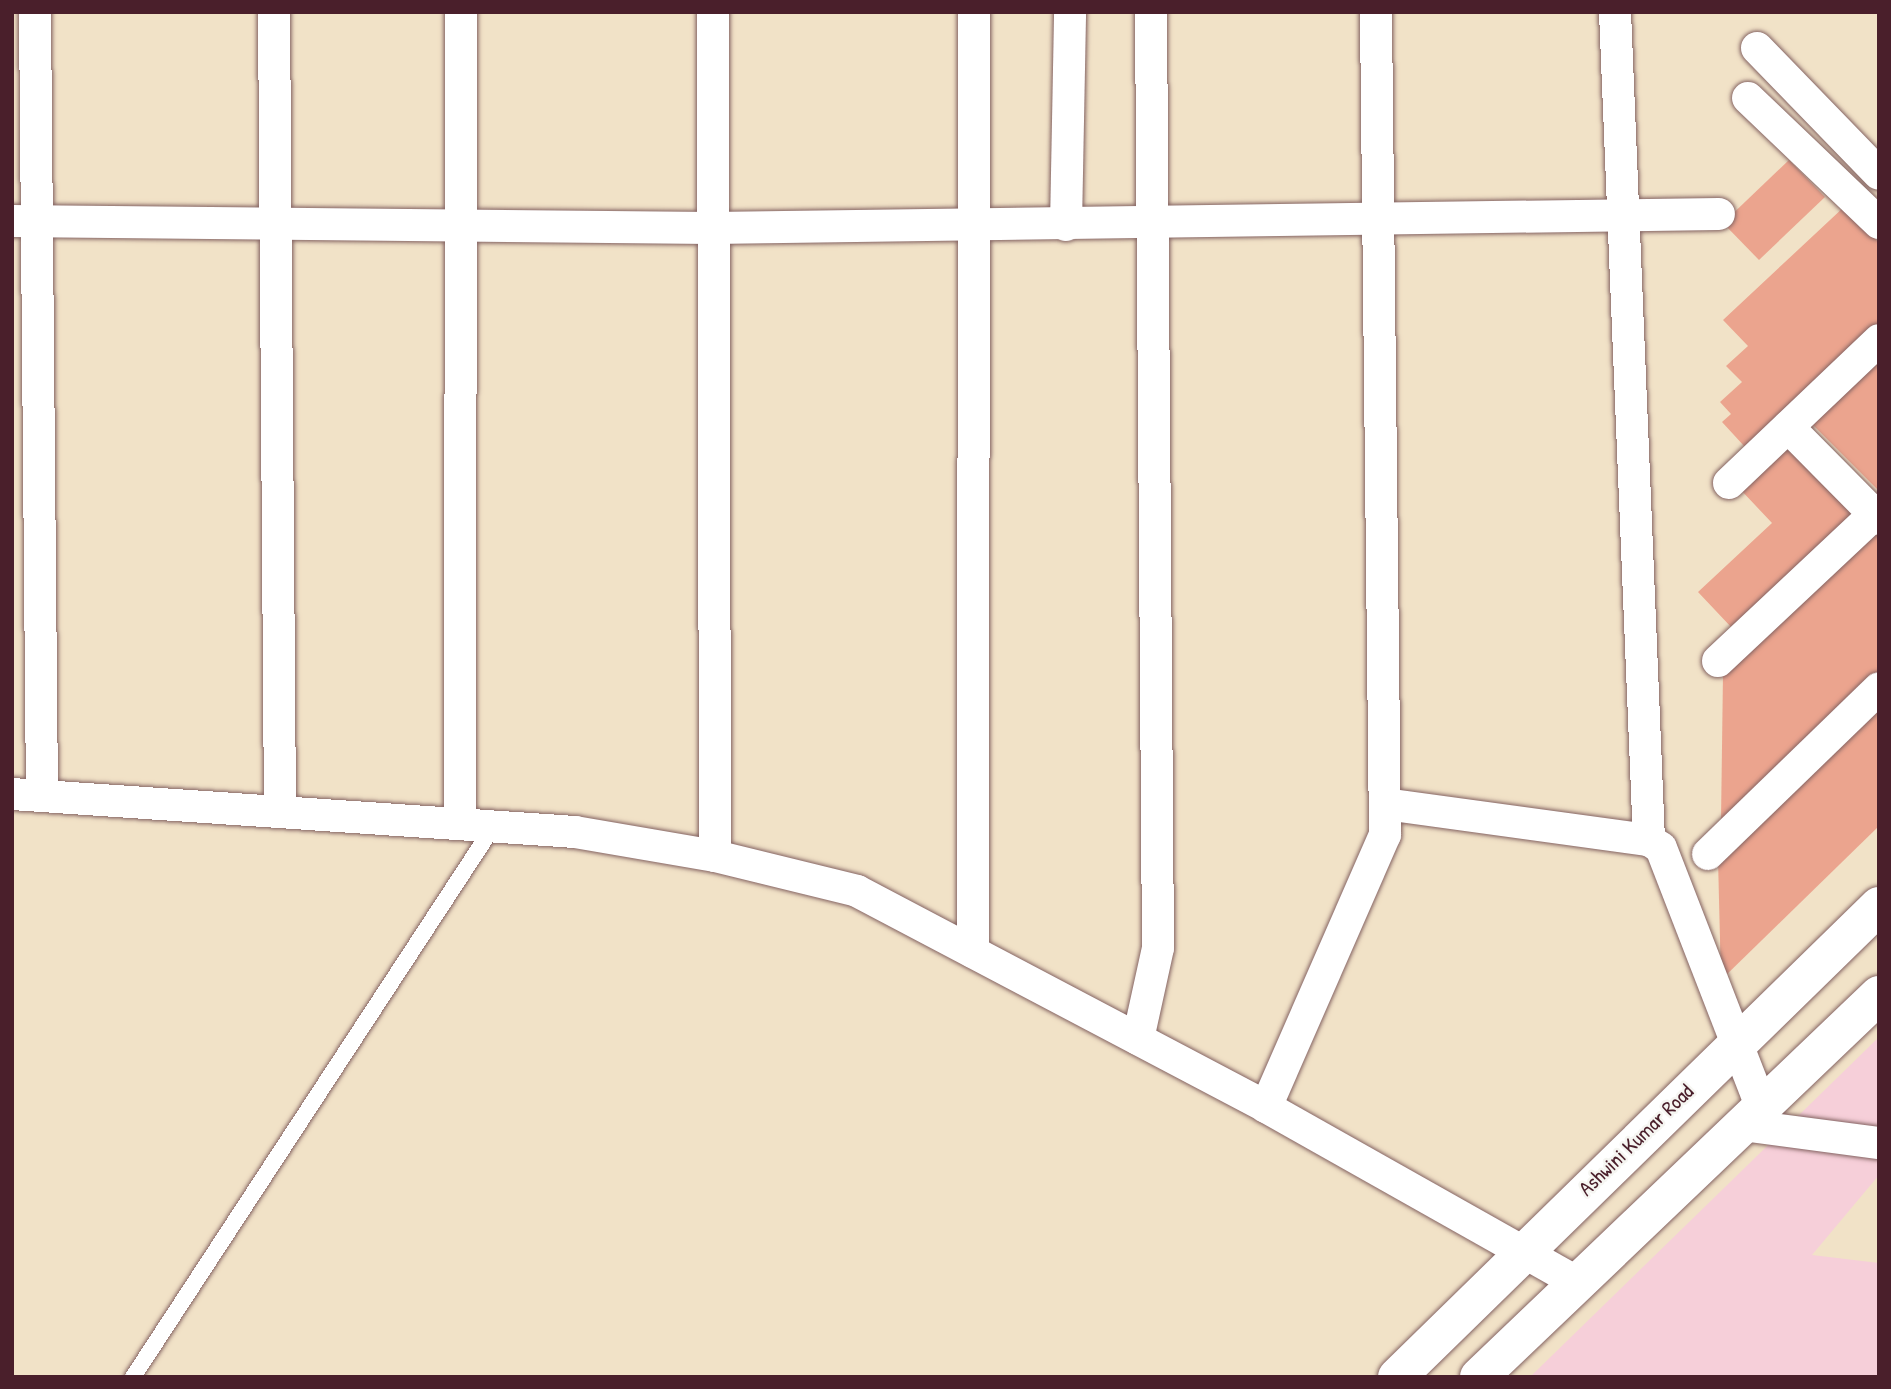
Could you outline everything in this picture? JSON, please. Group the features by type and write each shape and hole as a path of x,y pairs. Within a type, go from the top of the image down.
{"main road":[{"name":"Ashwini Kumar Road","path":"1397,1377 1737,1041 1879,906"},
{"path":"1479,1377 1879,995"}],"street":[{"path":"35,12 25,221 27,794 575,832 715,856 857,891 1266,1107 1576,1282"},
{"path":"274,12 280,812"},
{"path":"460,824 457,226 461,12"},
{"path":"713,12 715,856"},
{"path":"973,952 974,12"},
{"path":"1066,225 1070,12"},
{"path":"1138,1039 1158,948 1151,12"},
{"path":"1266,1107 1381,848 1385,804 1377,12"},
{"path":"1615,12 1649,841"},
{"path":"1756,48 1879,174"},
{"path":"1748,98 1879,223"},
{"path":"25,221 712,228 1719,214"},
{"path":"1729,483 1879,340"},
{"path":"1718,661 1877,515 1788,426"},
{"path":"1708,854 1879,688"},
{"path":"1385,804 1649,841 1670,861 1737,1041 1752,1116 1879,1143"}],"lane":[{"path":"133,1377 493,827"}],"shaded area":[{"path":"1879,1037 1879,1175 1812,1255 1879,1263 1879,1377 1530,1377"}],"building":[{"path":"1789,160 1825,197 1759,260 1723,223"},
{"path":"1845,206 1879,243 1879,323 1745,447 1722,422 1731,414 1720,402 1742,382 1726,366 1748,346 1723,320"},
{"path":"1879,349 1879,491 1807,419"},
{"path":"1788,443 1855,514 1732,628 1698,592 1772,523 1739,488"},
{"path":"1879,529 1879,670 1721,821 1723,674"},
{"path":"1879,702 1879,826 1721,980 1718,859"}]}
